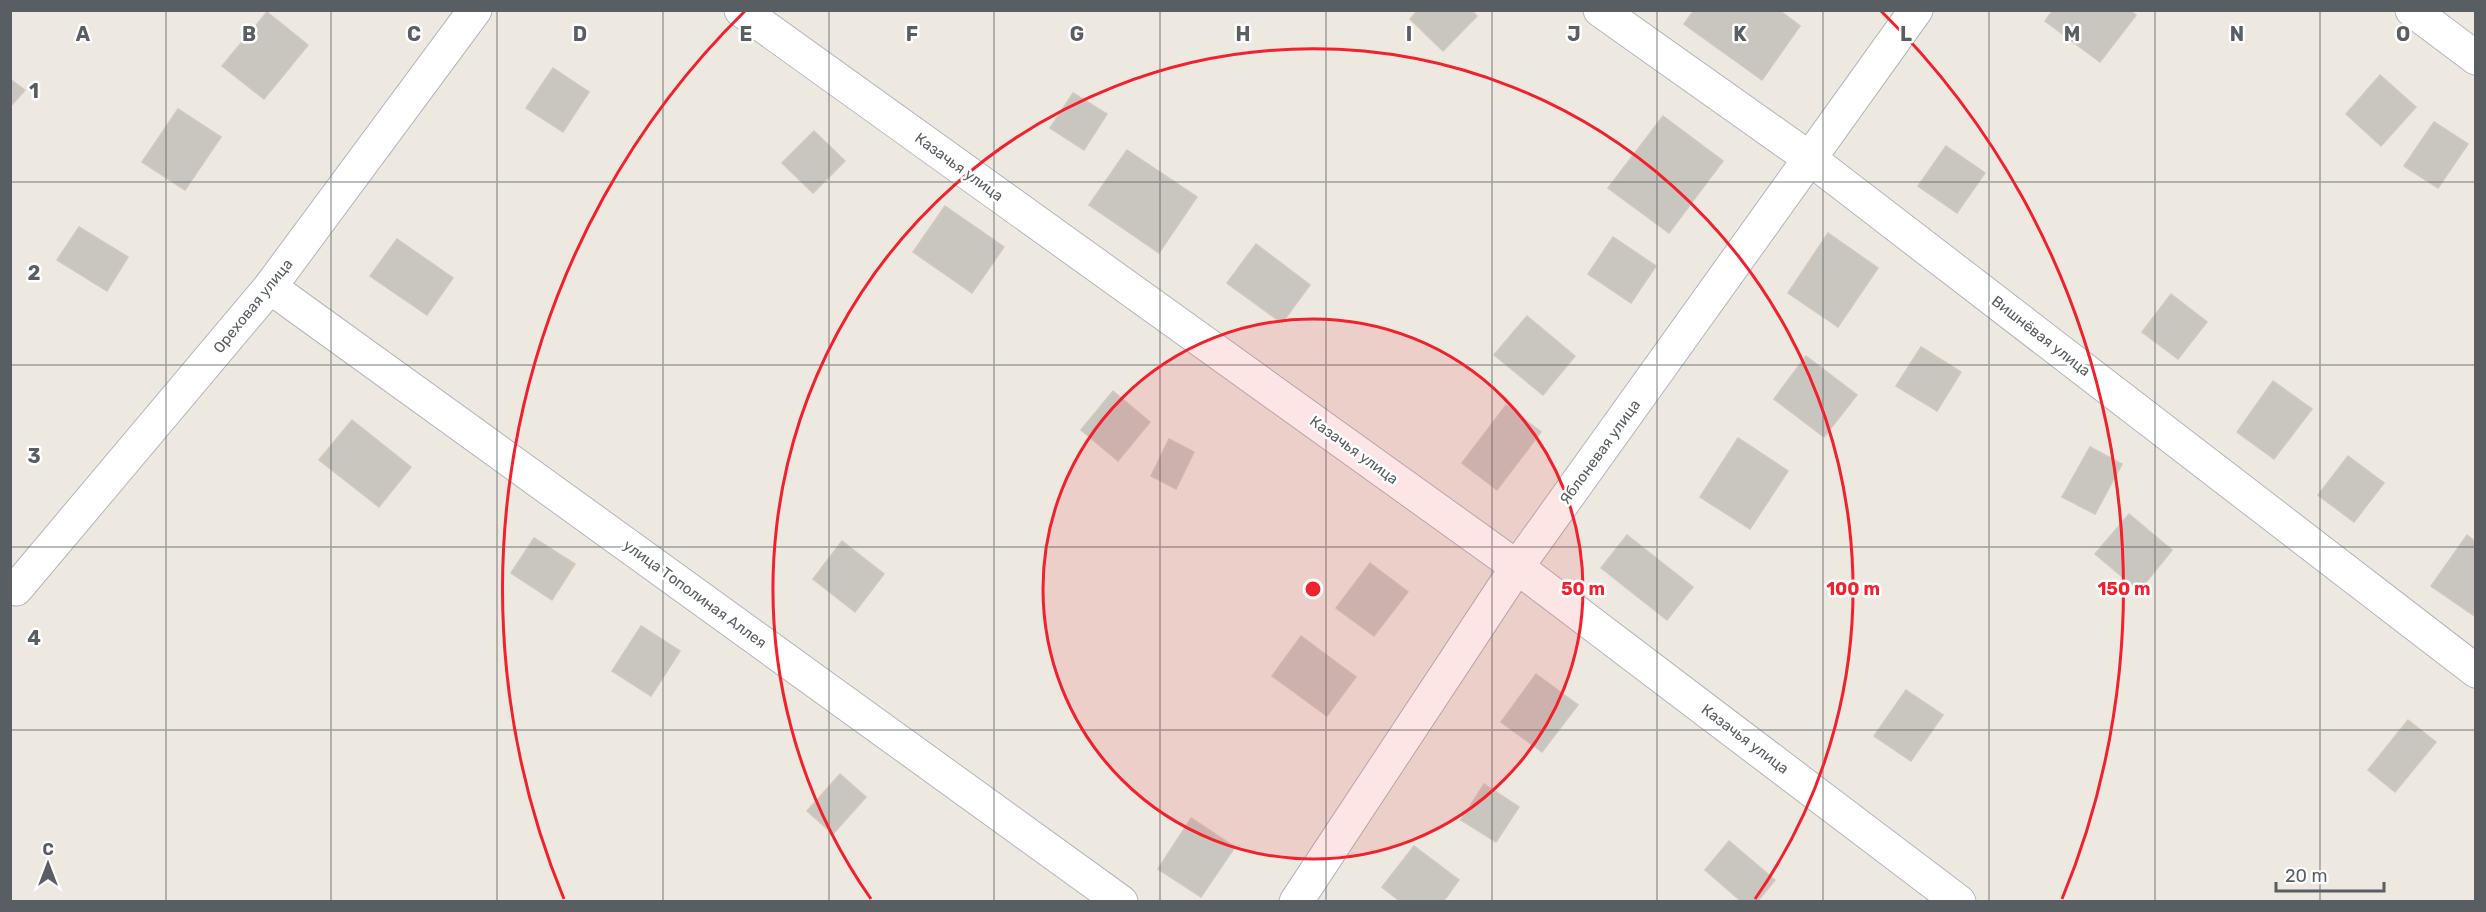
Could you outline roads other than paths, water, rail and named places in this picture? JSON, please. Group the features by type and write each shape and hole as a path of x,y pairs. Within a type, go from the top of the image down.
{"street":[{"name":"Ореховая улица","path":"16,590 270,287 475,10"},
{"name":"Казачья улица","path":"741,10 1517,567 1959,902"},
{"name":"Вишнёвая улица","path":"1600,10 1809,158 2475,670"},
{"name":"Яблоневая улица","path":"1296,902 1517,567 1916,10"},
{"path":"2412,10 2475,58"},
{"name":"улица Тополиная Аллея","path":"270,287 1121,902"}]}
